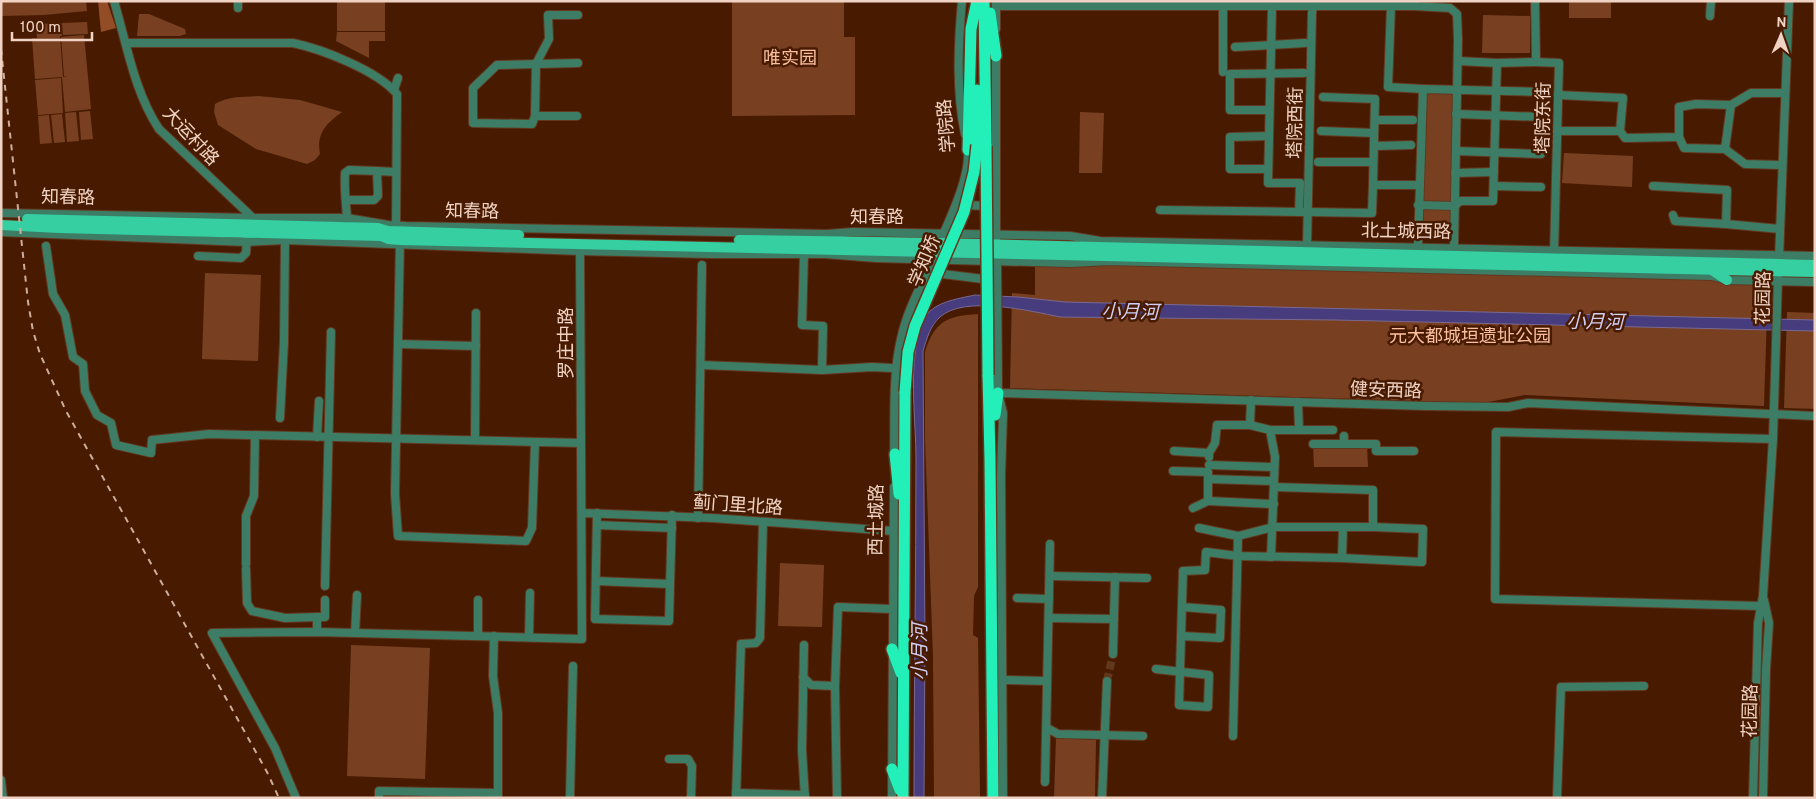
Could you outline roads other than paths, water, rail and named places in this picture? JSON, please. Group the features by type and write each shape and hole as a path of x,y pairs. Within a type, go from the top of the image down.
{"highway":[{"name":"学院路","path":"977,1 977,147"},
{"name":"学院路","path":"977,147 991,2"},
{"path":"991,2 996,56"},
{"path":"977,147 988,375 993,798"},
{"name":"学知桥","path":"905,392 908,352 915,326 964,212 974,172 977,147"},
{"name":"西土城路","path":"902,798 905,392"},
{"path":"990,460 998,393"},
{"path":"895,454 905,542"},
{"path":"892,649 903,679"},
{"path":"892,768 902,798"}],"main road":[{"name":"知春路","path":"1,218 250,229"},
{"name":"知春路","path":"1,225 60,228 378,228 398,235 581,244 938,247"},
{"path":"938,247 997,248"},
{"name":"北土城西路","path":"997,248 1554,254 1815,272"},
{"name":"北土城西路","path":"997,248 1711,270 1815,265"},
{"path":"1711,270 1727,280"}],"street":[{"name":"大运村路","path":"114,1 140,92 148,111 159,129 250,229"},
{"name":"学院路","path":"938,247 956,205 965,173 977,147 960,111 960,27 962,1"},
{"name":"塔院东街","path":"1535,1 1536,62 1559,63 1554,254"},
{"path":"1710,16 1711,1"},
{"name":"花园路","path":"1753,798 1758,623 1763,596 1773,439 1789,1"},
{"path":"991,2 1226,4 1272,7 1314,4 1448,5 1457,14 1458,61 1454,248"},
{"path":"1223,72 1226,4"},
{"name":"塔院西街","path":"1308,245 1312,13 1314,4"},
{"path":"1391,6 1388,86 1422,89 1544,92"},
{"path":"1272,7 1268,183 1300,183 1299,212"},
{"path":"578,15 548,15 549,39 536,64 535,116 532,124 473,123 473,88 497,65 536,64 578,63"},
{"path":"126,44 292,43 332,54 389,84 397,94 398,344 395,494 398,536 526,541 532,528 535,442"},
{"path":"1235,47 1305,43"},
{"path":"996,56 998,393 1003,413 1001,476 1003,798"},
{"path":"1458,61 1536,62"},
{"path":"1418,205 1455,206 1460,201 1493,201 1498,63"},
{"path":"1270,110 1230,110 1230,74 1304,72"},
{"path":"394,90 398,78"},
{"path":"1418,247 1422,89"},
{"path":"1782,165 1745,164 1725,149 1684,148 1679,137 1679,107 1696,104 1731,106 1751,93 1785,93"},
{"path":"1558,95 1623,98 1620,132 1625,138 1679,137"},
{"path":"1160,210 1372,213 1375,99 1323,97"},
{"path":"1725,149 1731,106"},
{"path":"1456,114 1544,118"},
{"path":"535,116 577,116"},
{"path":"1374,120 1413,120"},
{"path":"1321,131 1374,133"},
{"path":"1557,131 1620,132"},
{"path":"1268,168 1230,169 1230,137 1269,136"},
{"path":"1374,146 1411,145"},
{"path":"1456,151 1541,154"},
{"path":"1318,162 1373,162"},
{"path":"347,218 347,200 344,196 345,173 349,170 396,172"},
{"path":"347,200 374,200 378,196 377,171"},
{"path":"1455,173 1494,172"},
{"path":"1372,185 1419,185"},
{"path":"1494,186 1541,187"},
{"path":"1653,186 1728,190 1726,224"},
{"path":"956,205 997,206"},
{"name":"知春路","path":"1,213 48,213 250,229 285,240 398,235 817,234 853,232 938,247"},
{"path":"1673,215 1675,221 1780,228"},
{"name":"知春路","path":"1,232 250,229 347,218 398,235 581,244 710,254 804,254 876,258 938,247"},
{"path":"198,256 241,258 246,253 250,229"},
{"name":"北土城西路","path":"997,248 1070,236 1100,241 1454,248 1554,254"},
{"path":"280,418 284,342 285,240"},
{"name":"罗庄中路","path":"529,637 582,639 581,244"},
{"path":"46,246 52,294 65,314 73,357 83,364 85,391 97,415 111,423 116,445 150,453 152,440 209,434 581,443"},
{"path":"938,247 997,248"},
{"name":"西土城路","path":"892,798 892,609 897,365 901,338 911,308 938,247"},
{"name":"北土城西路","path":"997,248 1071,263 1108,261 1682,275 1712,276 1727,280 1778,268 1815,256"},
{"path":"804,254 802,325 823,326 822,370"},
{"path":"698,518 702,265"},
{"name":"北土城西路","path":"1778,268 1815,282"},
{"path":"927,272 998,283"},
{"path":"475,440 476,313"},
{"path":"325,586 331,332"},
{"path":"398,344 476,346"},
{"path":"700,365 791,370 891,368"},
{"name":"健安西路","path":"998,393 1425,406 1508,407 1528,403 1815,416"},
{"path":"1250,425 1251,400"},
{"path":"317,437 319,402"},
{"path":"1298,402 1299,430"},
{"path":"1208,501 1210,453 1215,443 1217,425 1250,425 1270,430 1333,430"},
{"path":"1270,430 1275,457 1271,557"},
{"path":"1761,606 1495,599 1496,432 1773,439"},
{"path":"255,435 254,496 246,516 246,603 252,611 285,618 325,617 325,600"},
{"path":"1314,444 1344,440 1376,444 1376,451 1414,451"},
{"path":"1174,451 1210,453"},
{"path":"1173,471 1208,472 1274,467"},
{"path":"1208,472 1274,484 1373,490 1373,527"},
{"path":"1193,508 1208,501 1274,504"},
{"name":"蓟门里北路","path":"582,513 698,518 893,531"},
{"path":"598,513 595,619 670,622 672,515"},
{"path":"763,522 760,638 756,643 741,644 736,795 805,797 802,750 804,645"},
{"path":"597,525 672,528"},
{"path":"1156,669 1180,671 1209,674 1208,707 1179,705 1180,671 1181,636 1182,607 1184,571 1205,570 1206,552 1238,556 1422,562 1423,529 1273,527 1238,536 1200,528"},
{"path":"1342,558 1343,527"},
{"path":"1233,736 1238,536"},
{"path":"1046,782 1050,544"},
{"path":"1050,576 1147,578"},
{"path":"1112,654 1115,577"},
{"path":"596,581 670,584"},
{"path":"296,798 275,748 212,633 317,632 529,637 530,593"},
{"path":"355,633 357,595"},
{"name":"花园路","path":"1763,596 1769,623 1763,798"},
{"path":"1017,598 1049,599"},
{"path":"478,600 478,636"},
{"path":"837,798 835,686 838,607 892,609"},
{"path":"1181,636 1220,638 1221,610 1182,607"},
{"path":"317,617 317,632"},
{"path":"1049,618 1114,618"},
{"path":"379,798 379,791 498,795 498,713 493,676 494,636"},
{"path":"570,798 573,666"},
{"path":"803,677 811,685 835,686"},
{"path":"1003,680 1048,681"},
{"path":"1102,798 1107,681"},
{"path":"1557,798 1561,687 1644,686"},
{"path":"1046,728 1058,734 1143,736"},
{"path":"669,759 688,759 692,766 691,798"},
{"path":"1,780 3,798"}],"water":[{"name":"小月河","path":"975,295 1065,302 1815,320 1815,331 1335,320 1060,317 998,306 965,307 951,310 940,317 934,324 929,332 923,351 924,798 914,798 915,353 923,321 932,309 945,302"}],"tunnel":[{"path":"1107,681 1113,654"}],"railway":[{"path":"1,49 28,302 33,331 40,354 66,411 267,772 279,798"}],"park label":[{"name":"唯实园","path":"790,58"},
{"name":"元大都城垣遗址公园","path":"1470,336"}]}
